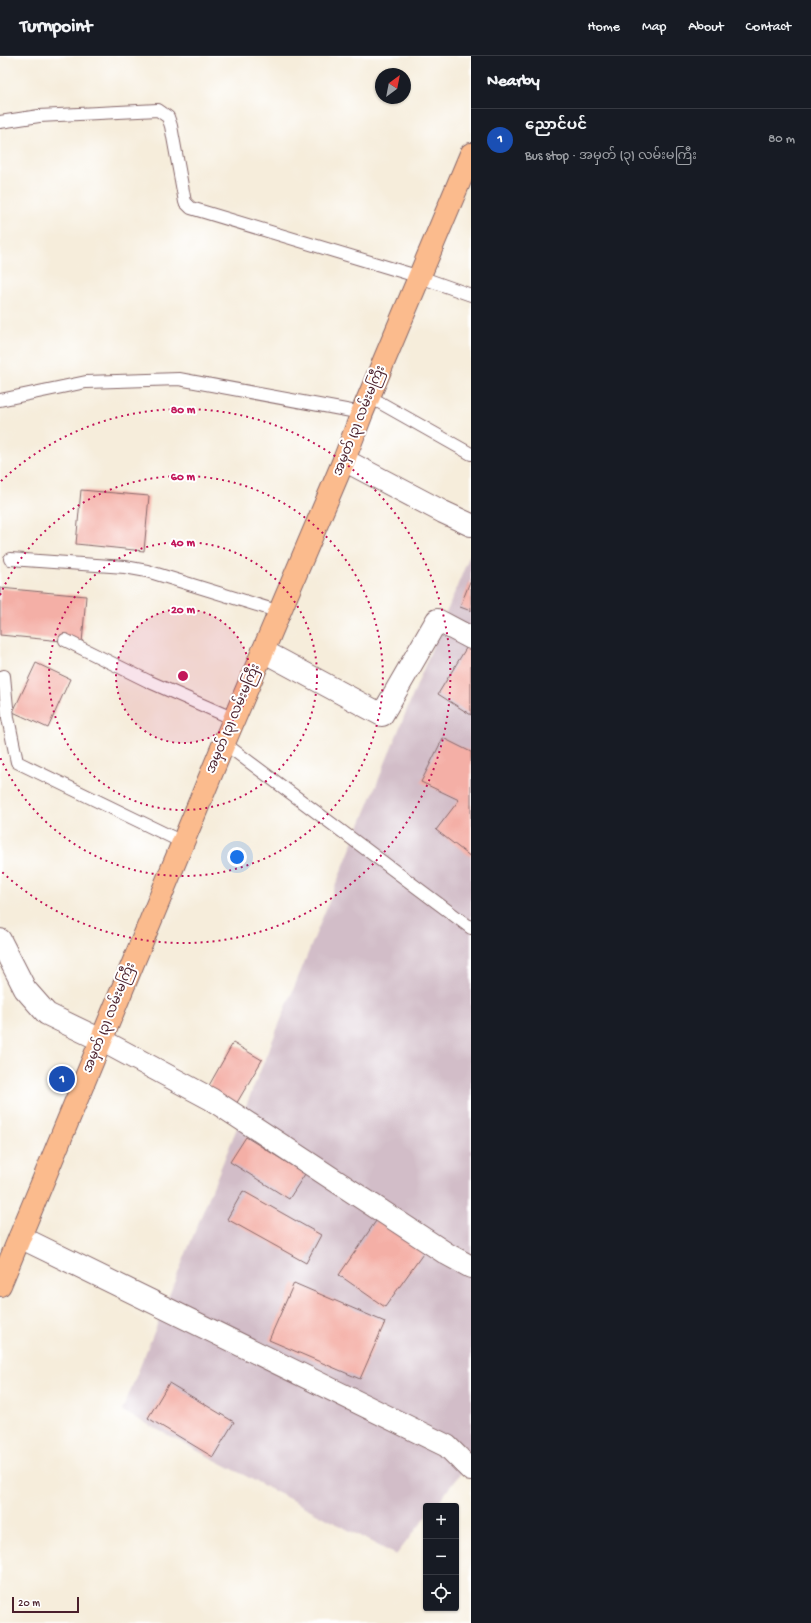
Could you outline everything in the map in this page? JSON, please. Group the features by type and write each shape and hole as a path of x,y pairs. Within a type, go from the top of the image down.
{"main road":[{"name":"အမှတ် (၃) လမ်းမကြီး","path":"0,1285 182,842 344,460 471,154"}],"street":[{"path":"344,460 471,525"},
{"path":"263,651 382,715 437,620 471,638"},
{"path":"0,940 25,988 47,1014 101,1040 211,1099 447,1254 471,1267"},
{"path":"20,1236 447,1446 471,1470"}],"lane":[{"path":"0,122 39,116 158,110 168,117 185,202 191,208 420,277 471,294"},
{"path":"0,400 86,382 179,379 366,405 471,454"},
{"path":"10,559 125,567 147,571 280,612"},
{"path":"65,640 150,682 234,719"},
{"path":"4,676 8,718 17,762 182,842"},
{"path":"224,743 471,928"}],"shaded area":[{"path":"471,552 471,1460 437,1503 423,1503 423,1521 396,1555 122,1411"}],"building":[{"path":"81,490 149,496 144,551 76,544"},
{"path":"471,579 471,611 460,607"},
{"path":"0,588 86,596 82,643 0,635"},
{"path":"468,645 471,647 471,715 438,694"},
{"path":"36,663 70,679 48,728 13,712"},
{"path":"443,738 471,752 471,857 436,830 459,800 421,782"},
{"path":"233,1043 262,1060 235,1106 207,1089"},
{"path":"246,1137 305,1174 289,1199 230,1162"},
{"path":"243,1191 321,1235 306,1263 227,1219"},
{"path":"378,1218 425,1251 385,1307 339,1275"},
{"path":"294,1283 385,1322 360,1379 269,1340"},
{"path":"169,1383 234,1422 213,1457 148,1418"}],"place":[{"name":"ညောင်ပင်","path":"62,1079"}]}
